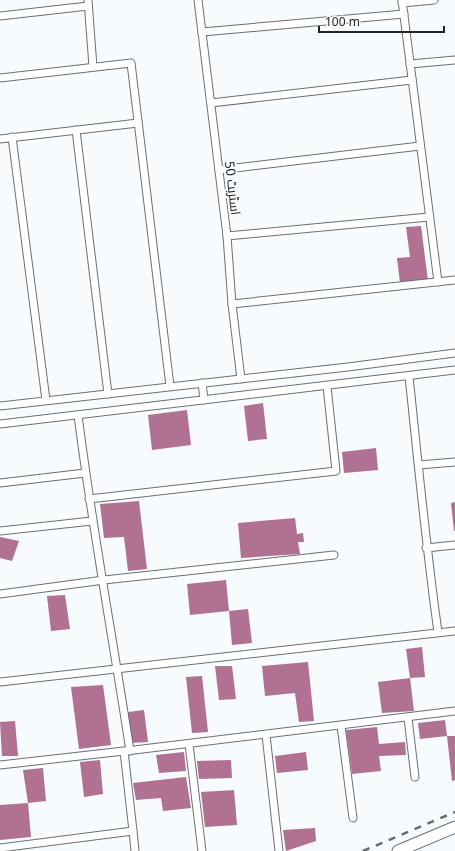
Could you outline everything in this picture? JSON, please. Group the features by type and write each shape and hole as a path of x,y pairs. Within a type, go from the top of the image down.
{"highway":[{"path":"398,851 455,827"}],"street":[{"name":"اسٹریٹ 50","path":"198,0 227,236 232,304 241,379"},
{"path":"434,0 402,1 438,282"},
{"path":"0,16 88,3 93,67"},
{"path":"202,32 404,14"},
{"path":"410,64 455,60"},
{"path":"0,78 131,63 170,386"},
{"path":"210,103 412,80"},
{"path":"0,139 138,123"},
{"path":"76,130 108,394"},
{"path":"12,138 46,400"},
{"path":"219,170 420,146"},
{"path":"227,236 429,217"},
{"path":"232,304 455,280"},
{"path":"0,406 455,353"},
{"path":"0,424 455,370"},
{"path":"409,376 420,465 426,548 438,632"},
{"path":"202,383 204,400"},
{"path":"88,498 336,471 327,386"},
{"path":"78,415 88,498 104,580 118,668 127,751 135,851"},
{"path":"420,465 455,462"},
{"path":"0,482 85,473"},
{"path":"0,531 92,521"},
{"path":"426,548 455,545"},
{"path":"0,594 104,580 334,555"},
{"path":"0,682 455,631"},
{"path":"0,765 266,735 455,711"},
{"path":"408,718 414,777"},
{"path":"341,726 353,818"},
{"path":"266,735 279,851"},
{"path":"189,744 202,851"},
{"path":"0,848 134,831"}],"building":[{"path":"421,226 428,281 400,283 397,258 410,257 406,227"},
{"path":"263,403 267,439 248,441 244,406"},
{"path":"187,410 191,445 152,450 148,415"},
{"path":"376,448 378,470 344,473 342,452"},
{"path":"139,501 147,569 128,571 124,537 104,538 100,504"},
{"path":"455,502 455,530 454,531 451,503"},
{"path":"295,518 297,534 303,533 304,542 298,542 300,554 241,558 238,523"},
{"path":"0,537 19,541 12,561 0,558"},
{"path":"226,580 229,611 190,615 187,584"},
{"path":"65,595 70,629 51,631 47,596"},
{"path":"248,609 252,643 232,645 229,611"},
{"path":"422,647 425,677 410,678 406,649"},
{"path":"308,662 314,721 299,722 295,693 265,696 262,666"},
{"path":"215,666 232,666 236,699 219,700"},
{"path":"202,676 208,732 192,733 186,677"},
{"path":"410,678 414,711 382,713 378,682"},
{"path":"103,685 111,745 79,749 71,687"},
{"path":"144,710 148,742 132,743 128,712"},
{"path":"445,720 447,736 420,739 418,723"},
{"path":"15,721 18,756 2,756 0,722"},
{"path":"377,727 379,744 405,742 406,755 379,756 381,771 352,774 346,730"},
{"path":"447,736 455,736 455,780 452,781"},
{"path":"184,752 186,771 159,773 156,755"},
{"path":"306,752 308,770 277,773 275,756"},
{"path":"100,760 103,794 84,797 80,762"},
{"path":"231,760 232,778 199,779 197,761"},
{"path":"43,768 46,801 28,803 23,770"},
{"path":"186,777 191,808 163,811 161,798 136,800 133,783"},
{"path":"234,790 237,825 205,827 201,792"},
{"path":"28,803 31,837 0,840 0,805"},
{"path":"315,828 316,841 286,851 283,830"}],"railway":[{"path":"363,851 455,812"}]}
